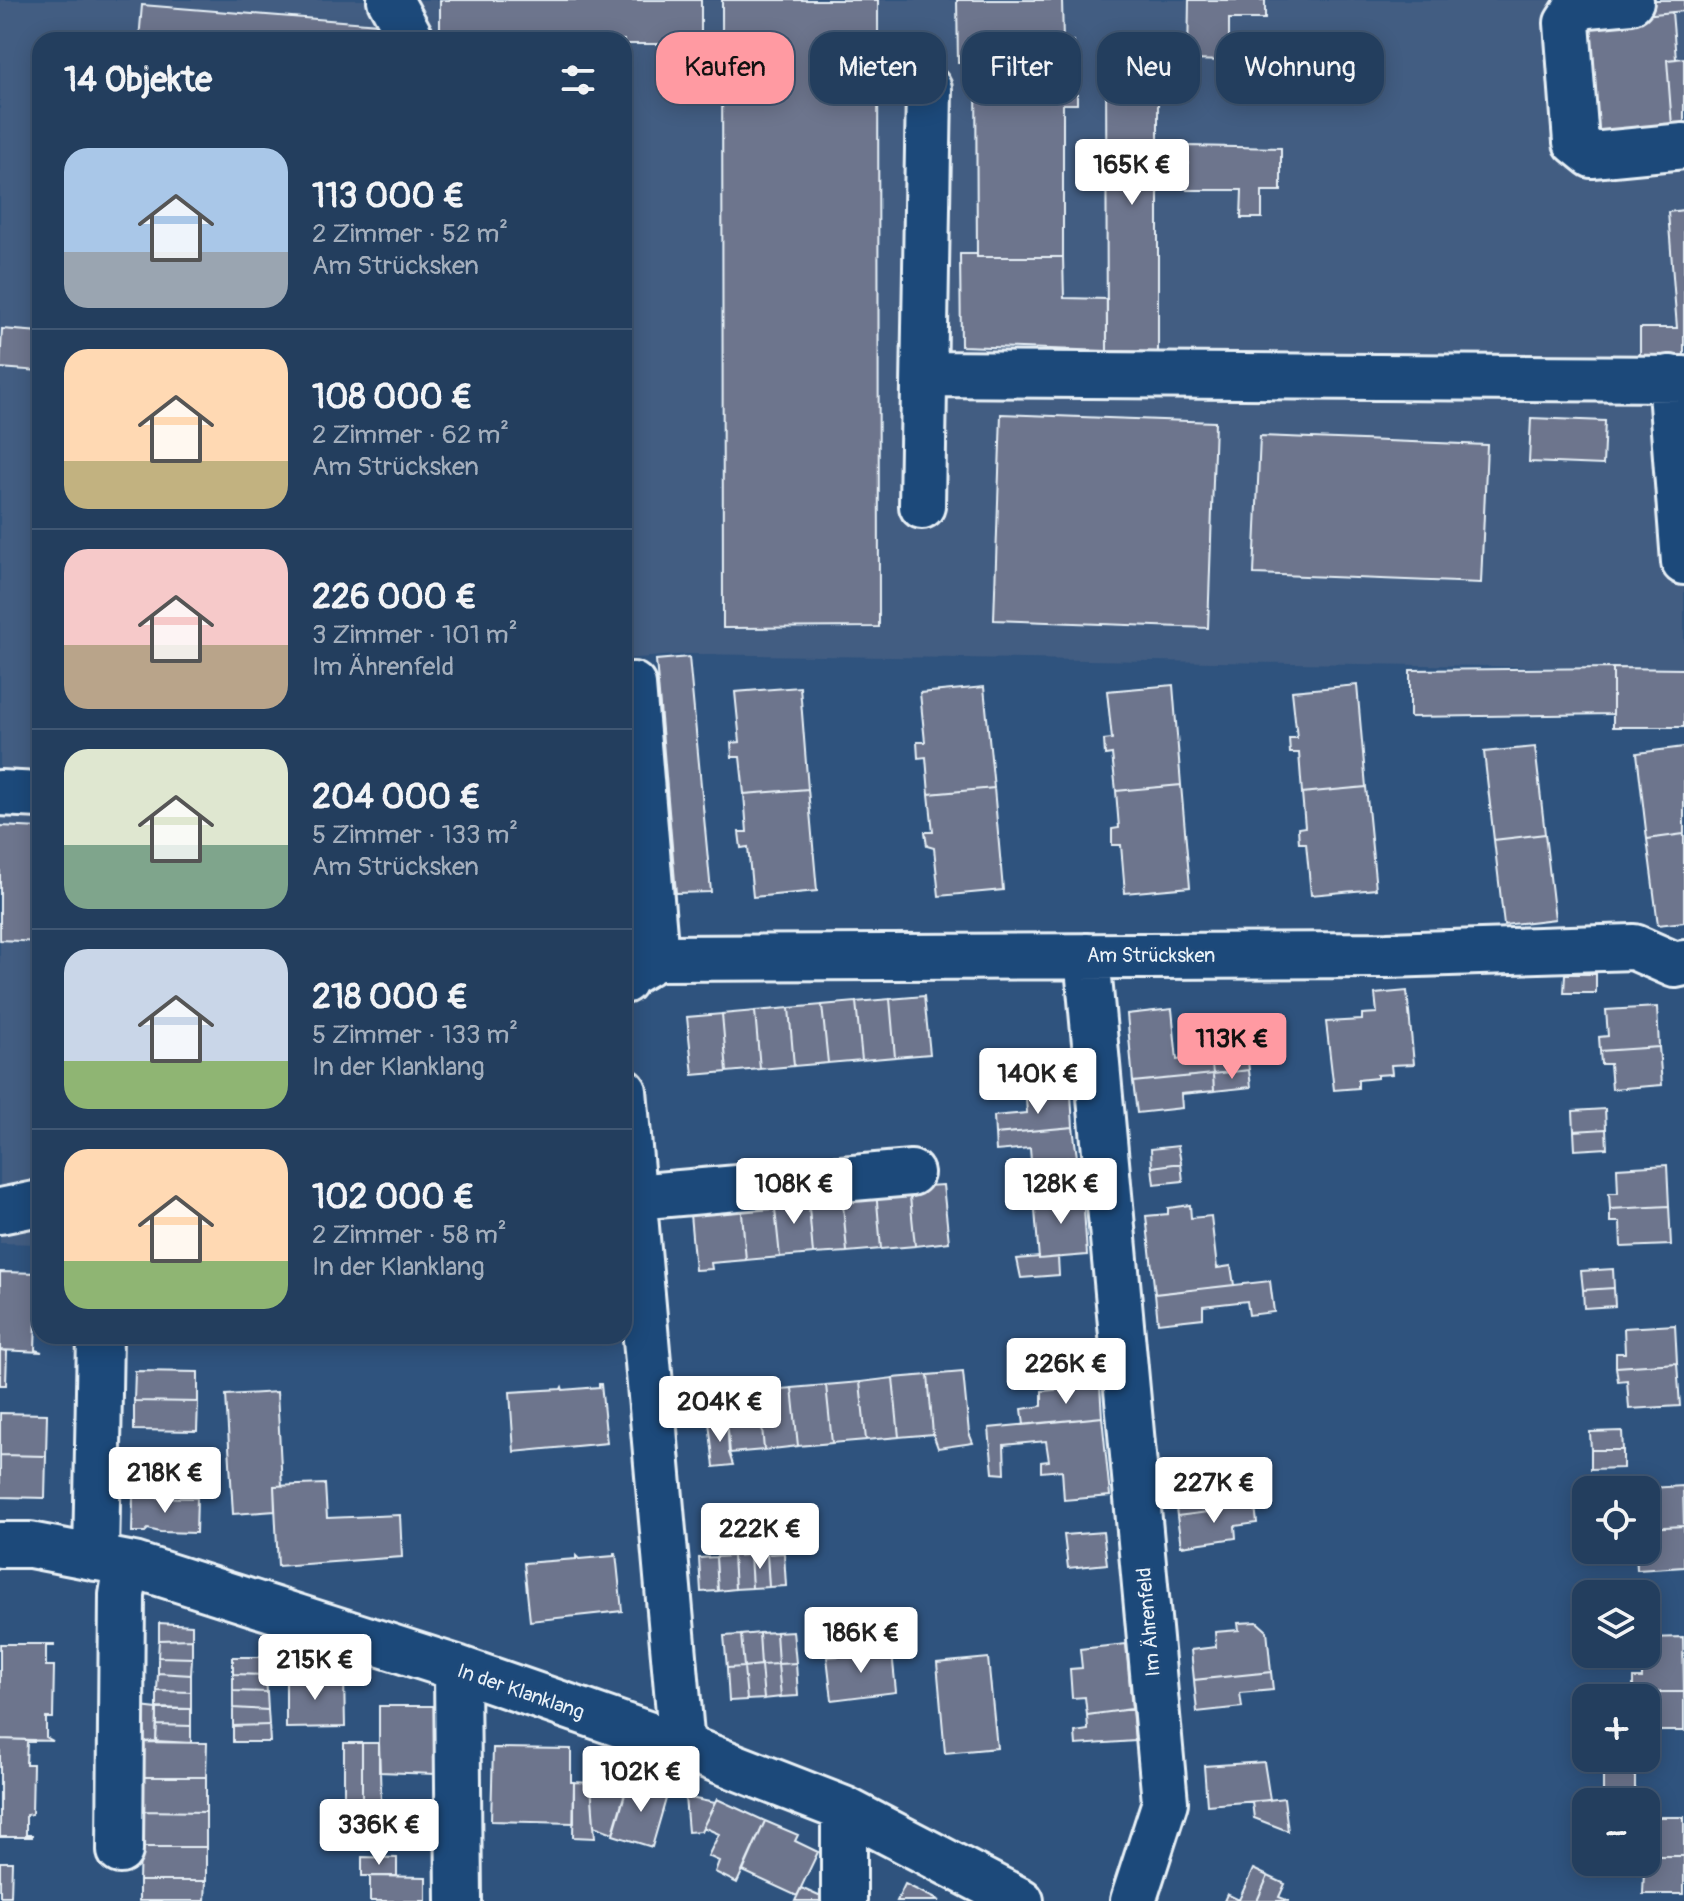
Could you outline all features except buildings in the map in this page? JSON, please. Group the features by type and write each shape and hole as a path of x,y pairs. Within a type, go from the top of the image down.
{"street":[{"path":"390,0 408,32"},
{"path":"1631,1 1578,6 1567,23 1576,142 1592,155 1674,147"},
{"path":"922,506 929,104"},
{"path":"925,374 1677,378 1684,562"},
{"path":"633,685 640,969"},
{"path":"0,793 32,795"},
{"name":"Am Strücksken","path":"640,969 1087,956 1387,955 1634,947 1681,971"},
{"name":"Im Ährenfeld","path":"1087,956 1165,1802 1133,1901"},
{"path":"634,1197 911,1173"},
{"path":"632,1176 682,1746"},
{"path":"0,1211 32,1205"},
{"path":"100,1344 111,1561 122,1595 120,1851"},
{"name":"In der Klanklang","path":"0,1545 30,1545 111,1561 457,1668 682,1746 844,1809 1021,1901"},
{"path":"457,1668 459,1901"},
{"path":"844,1809 844,1901"}],"shaded area":[{"path":"0,0 1684,0 1684,669 690,654 632,658 632,32 32,32 32,1244 0,1243"}]}
